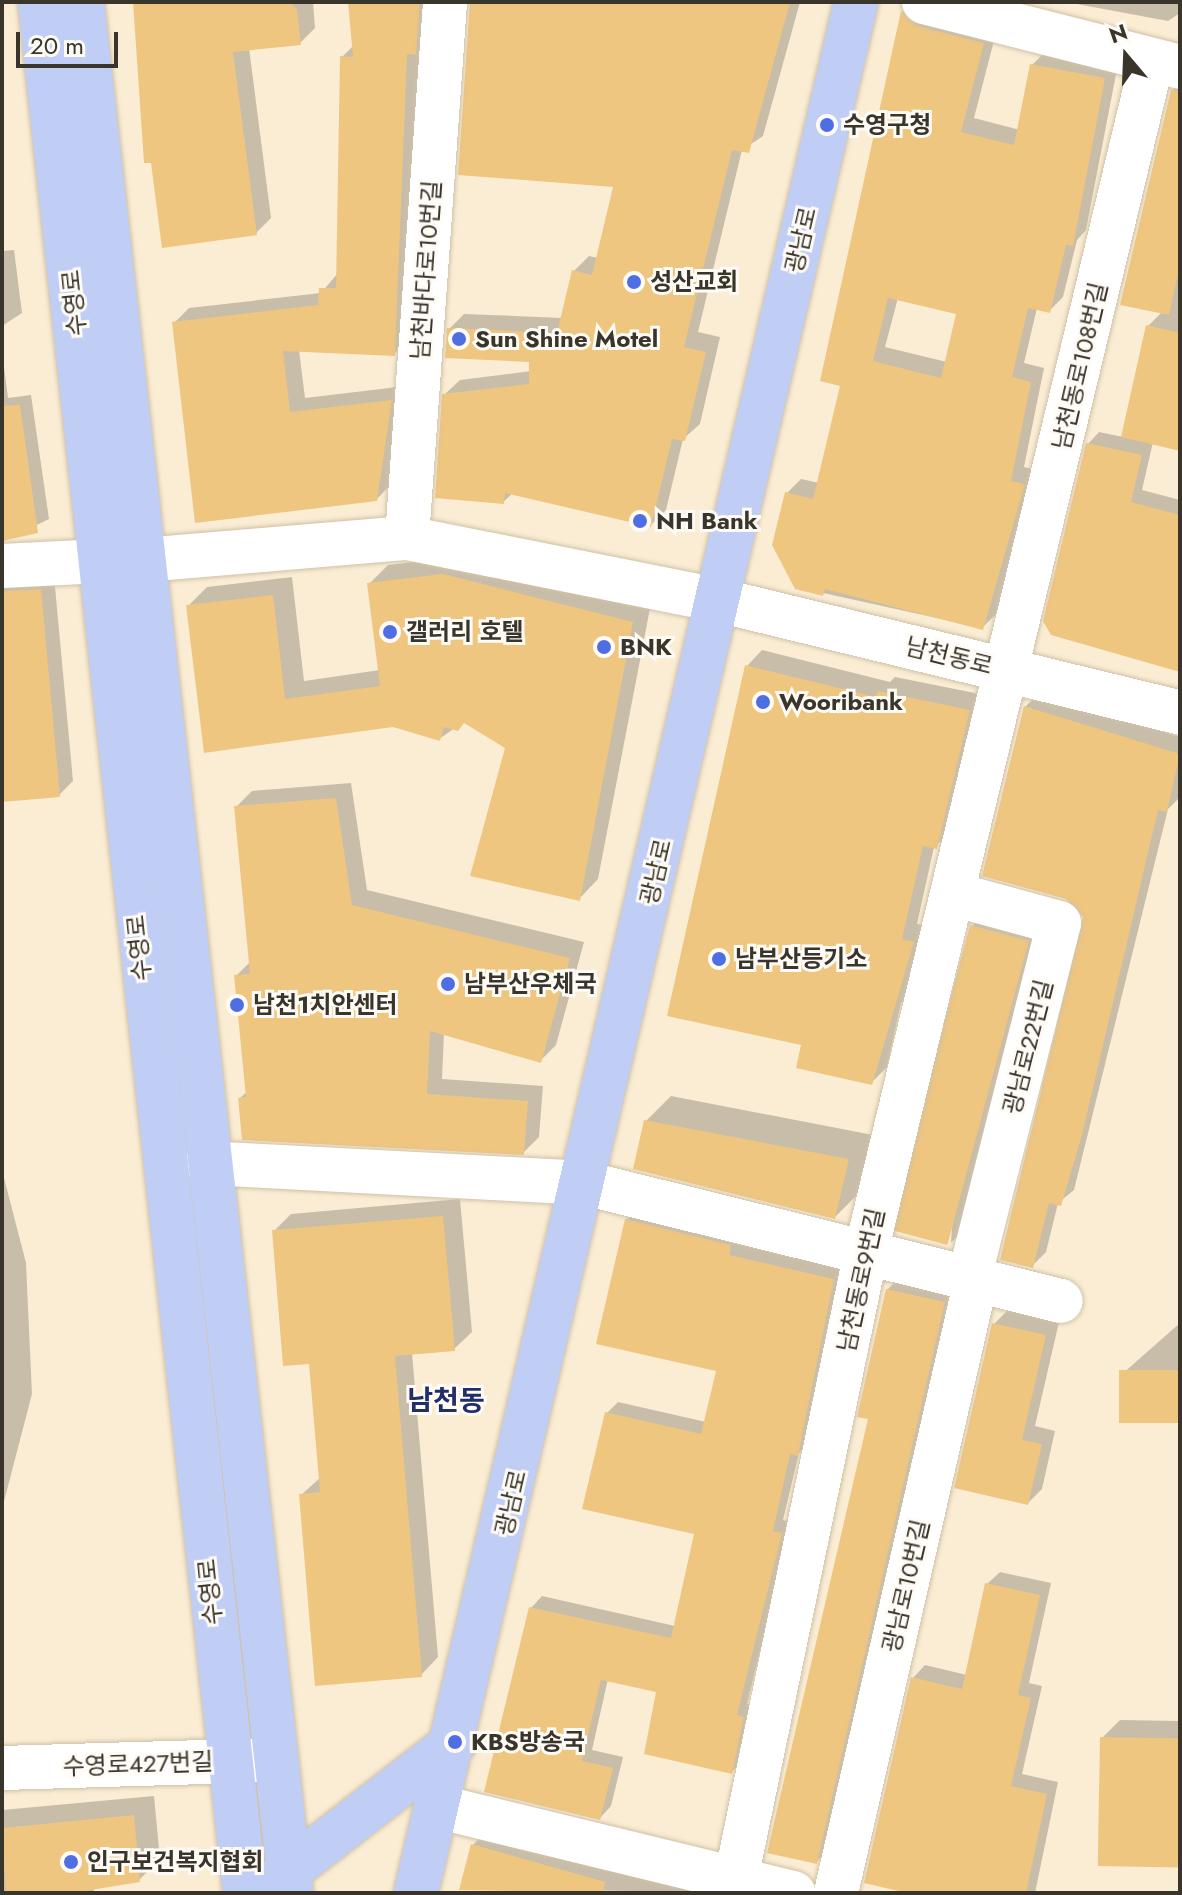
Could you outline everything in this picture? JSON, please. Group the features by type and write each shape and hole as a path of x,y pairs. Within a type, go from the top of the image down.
{"main road":[{"name":"수영로","path":"40,2 207,1163 274,1760 280,1886"},
{"name":"수영로","path":"82,2 122,560 228,1761 245,1893"},
{"name":"광남로","path":"416,1893 440,1807 856,2"},
{"path":"280,1886 455,1742"}],"street":[{"name":"남천바다로10번길","path":"407,538 445,2"},
{"path":"924,2 1166,64"},
{"name":"남천동로108번길","path":"1008,670 1166,64"},
{"path":"2,566 407,538 718,600"},
{"name":"남천동로","path":"718,600 1180,713"},
{"name":"남천동로9번길","path":"733,1886 866,1252 1008,670"},
{"name":"광남로22번길","path":"953,894 1059,923 972,1279"},
{"path":"207,1163 584,1183 1061,1301"},
{"name":"광남로10번길","path":"836,1893 972,1279"},
{"name":"수영로427번길","path":"2,1768 274,1760"},
{"path":"440,1807 733,1886 794,1893"}],"building":[{"path":"133,2 289,2 297,9 301,45 233,52 257,235 162,248 151,163 144,163"},
{"path":"348,2 420,2 416,55 407,54 395,356 283,351 290,412 392,400 377,501 195,523 172,322 318,305 319,288 336,288 340,56 353,57"},
{"path":"470,2 790,2 749,153 732,150 684,347 706,352 685,441 672,439 651,527 505,493 504,504 435,498 442,394 529,384 529,362 445,358 447,328 557,333 572,270 592,275 613,187 458,175"},
{"path":"901,11 918,26 984,43 961,132 1014,145 1030,64 1105,78 1073,246 1066,245 1050,313 1028,308 1012,377 1031,382 1011,481 1025,484 983,630 825,589 823,596 795,589 772,545 785,492 813,499 840,386 820,381","holes":["888,298 956,314 941,378 873,361"]},
{"path":"1171,90 1180,91 1180,265 1169,315 1120,305"},
{"path":"1146,325 1180,333 1180,451 1121,437"},
{"path":"20,405 38,533 2,541 2,406"},
{"path":"1086,443 1142,455 1131,502 1180,515 1180,672 1051,635 1043,621"},
{"path":"443,574 633,622 580,901 470,876 505,748 464,723 458,731 444,727 440,741 393,727 204,753 186,605 273,595 285,699 380,686 367,583"},
{"path":"41,589 60,797 2,802 2,591"},
{"path":"745,665 876,697 878,691 970,710 937,849 923,846 902,939 914,942 872,1085 796,1068 801,1045 667,1016"},
{"path":"1024,706 1180,754 1167,812 1158,810 1082,1135 1061,1206 1049,1203 1033,1268 1000,1260 1083,917 1066,899 982,876"},
{"name":"남부산우체국","path":"336,798 352,905 570,958 541,1063 430,1031 427,1094 528,1101 524,1155 242,1140 238,1098 246,1097 234,975 250,974 234,806"},
{"path":"970,925 1029,941 947,1245 888,1229"},
{"path":"644,1120 849,1159 835,1219 633,1169"},
{"path":"443,1216 455,1351 395,1356 422,1677 315,1686 299,1494 320,1492 309,1364 283,1366 272,1230"},
{"path":"625,1219 731,1245 729,1255 834,1279 798,1456 790,1454 773,1531 782,1533 737,1715 744,1717 732,1774 644,1754 656,1692 601,1680 582,1761 613,1768 600,1820 484,1792 529,1607 671,1638 694,1534 582,1509 605,1412 701,1434 716,1371 596,1344"},
{"path":"886,1289 945,1302 817,1864 767,1853 868,1419 857,1417"},
{"path":"992,1323 1046,1335 1022,1440 1042,1444 1028,1505 954,1488"},
{"path":"1119,1370 1180,1370 1180,1423 1119,1423"},
{"path":"985,1583 1040,1595 1018,1695 1031,1698 1011,1786 1047,1794 1026,1893 907,1893 864,1883 911,1677 962,1689"},
{"path":"1100,1737 1180,1738 1178,1867 1098,1866"},
{"name":"인구보건복지협회","path":"134,1815 140,1882 72,1893 6,1893 2,1828"},
{"path":"471,1844 605,1882 603,1893 459,1890"}],"place":[{"name":"수영구청","path":"827,125"},
{"name":"성산교회","path":"634,282"},
{"name":"Sun Shine Motel","path":"459,339"},
{"name":"NH Bank","path":"640,521"},
{"name":"갤러리 호텔","path":"390,632"},
{"name":"BNK","path":"604,647"},
{"name":"Wooribank","path":"763,702"},
{"name":"남부산등기소","path":"719,959"},
{"name":"남부산우체국","path":"448,984"},
{"name":"남천1치안센터","path":"237,1005"},
{"name":"KBS방송국","path":"455,1742"},
{"name":"인구보건복지협회","path":"71,1862"}],"district":[{"name":"남천동","path":"446,1401"}]}
